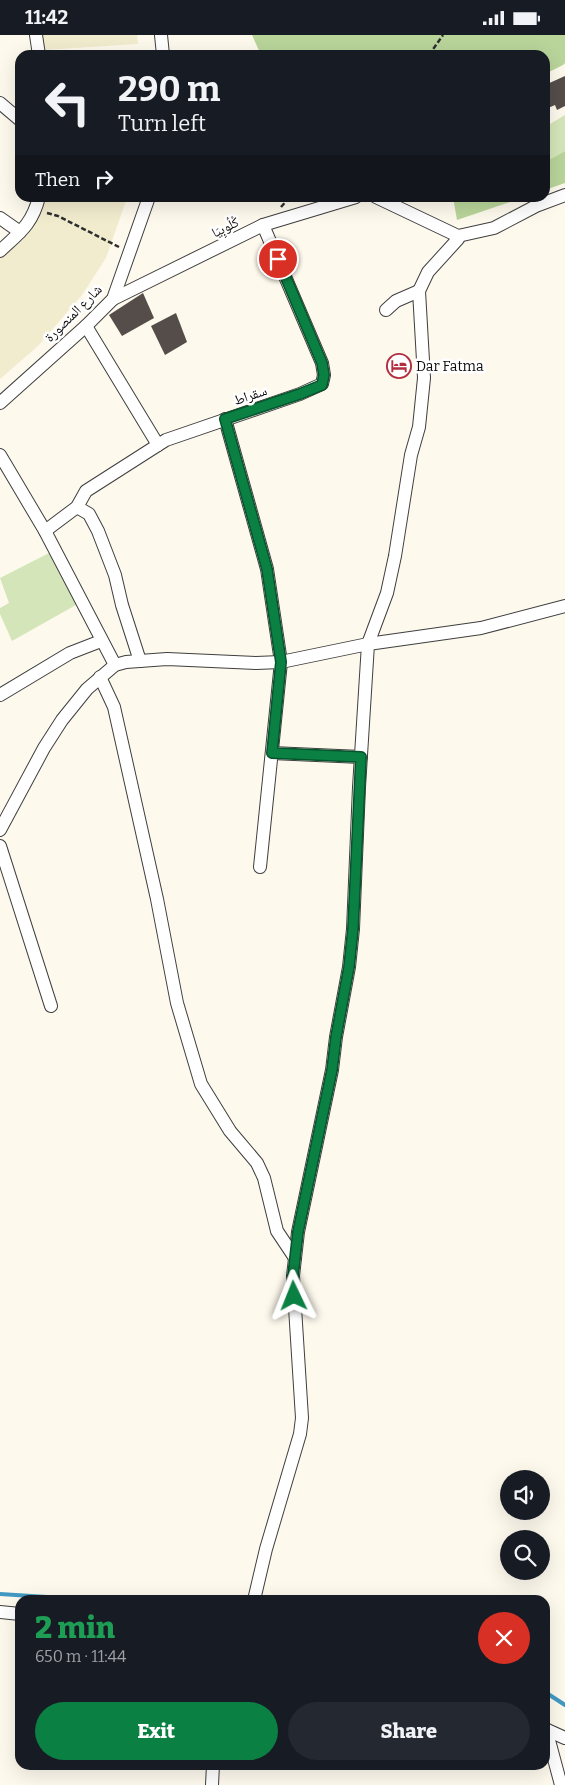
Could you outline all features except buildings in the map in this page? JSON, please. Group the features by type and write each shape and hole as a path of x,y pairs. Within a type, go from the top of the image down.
{"street":[{"path":"36,35 38,50"},
{"path":"161,35 162,50"},
{"path":"0,103 15,116"},
{"path":"550,201 565,195"},
{"name":"شارع المنصورة","path":"0,403 86,326 113,299 147,202"},
{"name":"كْلُوبِيَا","path":"113,299 263,225 339,202"},
{"path":"387,202 458,235 494,227 548,202"},
{"path":"0,251 30,221 37,204"},
{"path":"0,218 20,232"},
{"name":"سقراط","path":"45,531 76,507 86,491 166,440 322,385 324,375 322,363 263,225"},
{"path":"255,1595 266,1549 300,1434 302,1418 293,1276 304,1200 332,1070 349,967 353,929 368,644 387,593 396,556 411,455 419,427 424,378 419,291 428,272 458,239 458,235"},
{"path":"386,310 396,301 419,291"},
{"path":"86,326 158,445"},
{"path":"225,419 267,569 281,662 260,867"},
{"path":"0,455 45,531 115,665"},
{"path":"76,507 88,514 98,531 114,575 140,661"},
{"path":"0,830 44,748 62,720 87,689 115,665 126,662 167,659 256,663 281,662 368,644 482,628 565,606"},
{"path":"0,695 70,653 101,641"},
{"path":"100,677 114,707 157,899 177,1003 201,1084 230,1131 257,1163 264,1178 277,1231 295,1258"},
{"path":"272,753 361,757"},
{"path":"0,846 51,1006"},
{"path":"0,1612 15,1614"},
{"path":"550,1731 565,1738"},
{"path":"550,1744 561,1785"},
{"path":"212,1785 213,1770"}],"path":[{"path":"432,50 443,35"},
{"path":"37,204 129,252"}],"shaded area":[{"path":"41,35 137,35 138,44 44,50"},
{"path":"37,202 126,202 106,258 82,295 38,346 0,379 0,254"}],"green space":[{"path":"252,35 565,35 565,63 550,72 550,50 259,50"},
{"path":"565,115 565,151 550,159 550,124"},
{"path":"565,151 565,183 550,188 550,159"},
{"path":"454,202 510,202 457,220"},
{"path":"53,551 83,601 12,641 0,614 0,608 9,603 0,578"}],"waterway":[{"path":"0,1594 16,1595"},
{"path":"550,1695 565,1705"}],"place":[{"name":"Dar Fatma","path":"399,366"}],"route":[{"path":"278,259 322,363 324,375 322,385 225,419 267,569 281,662 272,753 361,757 353,929 349,967 332,1070 298,1232 293,1276 294,1296"}]}
